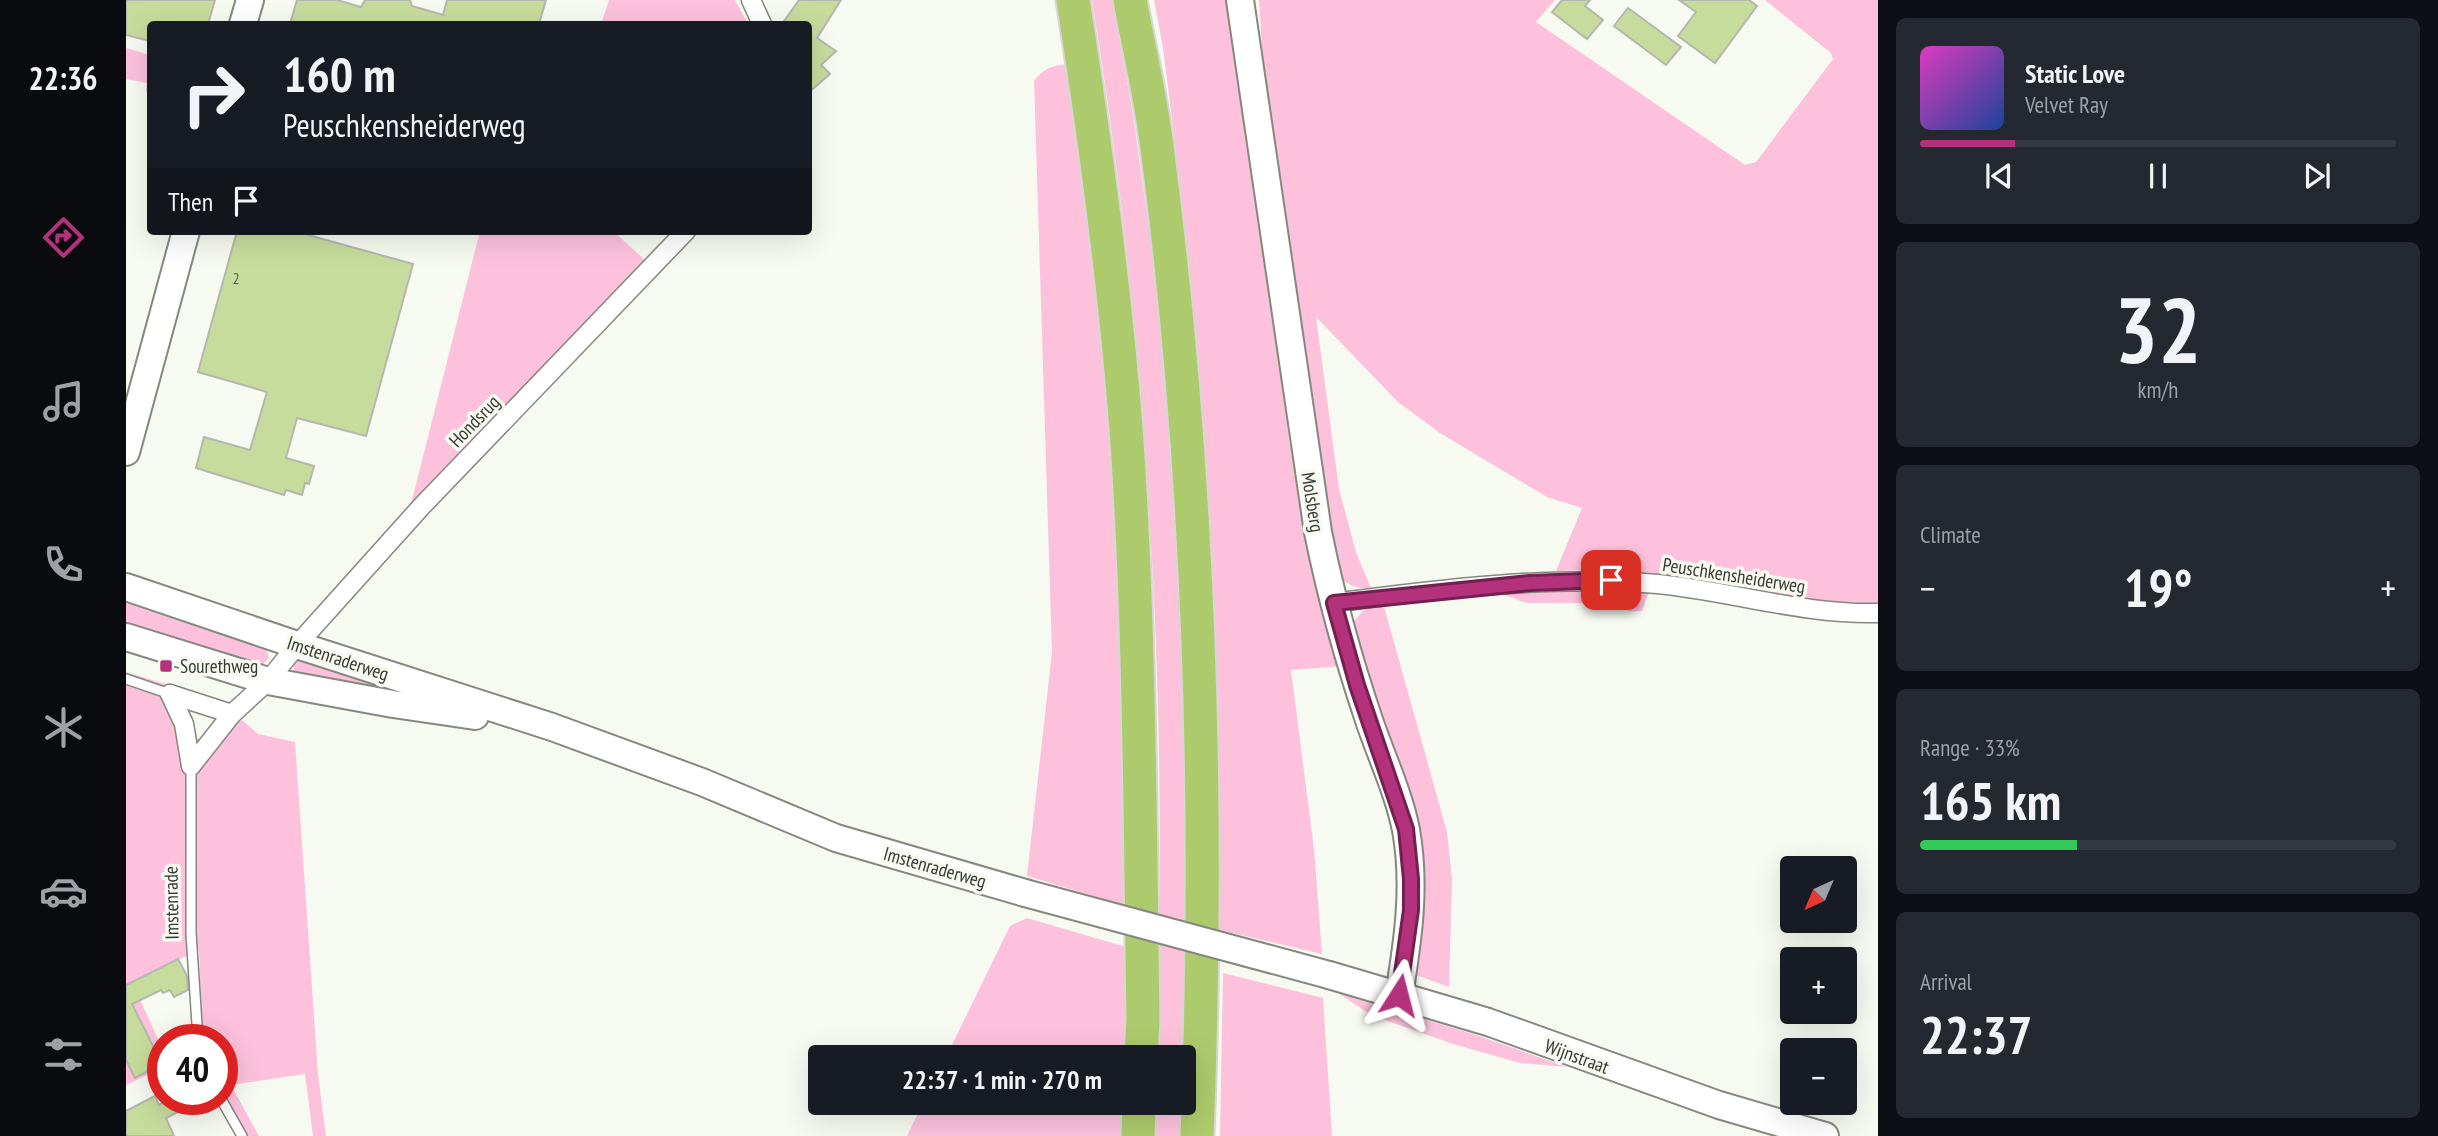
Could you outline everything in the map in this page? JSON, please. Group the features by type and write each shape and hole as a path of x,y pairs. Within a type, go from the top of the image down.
{"highway":[{"path":"1073,0 1098,159 1127,440 1139,730 1142,1045"},
{"path":"1130,0 1157,145 1188,435 1201,713 1202,1007 1197,1136"},
{"path":"1138,1136 1139,1115"}],"street":[{"path":"244,21 250,0"},
{"path":"751,0 761,21"},
{"name":"Molsberg","path":"1240,0 1310,488 1334,603 1357,685 1406,829 1411,910 1399,995"},
{"path":"126,452 185,235"},
{"name":"Hondsrug","path":"268,681 421,507 682,235"},
{"name":"Peuschkensheiderweg","path":"1334,603 1520,583 1586,579 1661,584 1827,611 1878,613"},
{"name":"Imstenraderweg","path":"126,587 552,727 702,782 836,838 1024,893 1329,975"},
{"name":"Imstenraderweg","path":"126,637 268,681 393,704 552,727"},
{"path":"191,766 232,714 268,681"},
{"path":"170,694 232,714"},
{"name":"Imstenrade","path":"170,694 184,724 191,766"},
{"name":"Wijnstraat","path":"1329,975 1488,1023 1719,1105 1825,1136"}],"lane":[{"path":"126,679 170,694"},
{"name":"Imstenrade","path":"191,766 191,933 197,1024"},
{"path":"230,1115 242,1136"}],"shaded area":[{"path":"609,0 735,0 746,21 602,21"},
{"path":"1092,0 1112,0 1133,114 1156,281 1178,552 1184,772 1184,1045 1156,1045 1160,792 1150,527 1141,394 1112,131"},
{"path":"1154,0 1237,0 1289,439 1304,530 1320,594 1343,666 1291,670 1314,849 1322,954 1215,929 1218,734 1213,616 1175,143"},
{"path":"1259,0 1555,0 1536,22 1745,165 1756,162 1833,59 1831,53 1765,0 1878,0 1878,607 1834,606 1662,575 1609,570 1556,571 1582,508 1547,497 1440,433 1398,402 1316,317 1339,489 1356,552 1371,588 1353,586 1335,573 1330,568 1266,108"},
{"path":"126,48 147,54 147,83 126,79"},
{"path":"1075,64 1110,330 1130,907 1027,876 1052,652 1034,81 1052,67"},
{"path":"479,235 617,235 646,261 410,508"},
{"path":"1523,589 1650,589 1642,611 1621,609 1610,603 1527,603 1495,592"},
{"path":"126,593 265,644 269,658 260,668 126,633"},
{"path":"1383,603 1447,832 1452,879 1449,987 1413,974 1382,733 1352,623 1366,608"},
{"path":"300,658 429,699 295,676 293,665"},
{"path":"126,672 172,686 171,712 212,752 227,729 242,720 258,734 295,742 318,1075 326,1136 313,1136 305,1074 238,1084 238,1024 201,1024 199,950 132,982 151,1024 147,1024 147,1075 126,1085"},
{"path":"1027,918 1126,947 1124,1045 952,1045 1010,926"},
{"path":"1223,973 1323,998 1332,1136 1220,1136"},
{"path":"1338,993 1473,1034 1567,1067 1520,1063 1453,1044 1371,1015"},
{"path":"238,1098 259,1136 238,1136 226,1115 238,1115"},
{"path":"917,1115 1123,1115 1122,1136 907,1136"},
{"path":"1153,1115 1184,1115 1183,1136 1151,1136"}],"building":[{"path":"126,0 215,0 209,21 147,21 147,40 126,35"},
{"path":"297,0 337,0 361,7 365,0 410,0 412,6 443,15 447,0 546,0 540,21 291,21"},
{"path":"799,0 841,0 817,38 836,51 821,65 830,74 812,90 812,21 784,21"},
{"path":"1562,0 1590,0 1585,6 1603,20 1587,39 1552,12"},
{"path":"1679,0 1749,0 1757,6 1715,63 1678,36 1696,12"},
{"path":"1628,8 1681,47 1666,65 1614,26"},
{"path":"236,235 308,235 413,264 366,436 297,418 286,458 314,466 309,484 305,483 302,495 286,490 284,495 196,468 204,437 250,450 267,392 198,372"},
{"path":"178,959 187,976 188,990 174,997 170,990 163,993 161,990 132,1004 147,1034 147,1072 135,1078 126,1060 126,985"},
{"path":"147,1100 147,1115 172,1115 166,1118 174,1136 126,1136 126,1111"}],"place":[{"name":"Sourethweg","path":"166,666"}],"route":[{"path":"1399,995 1411,910 1406,829 1357,685 1334,603 1530,583 1611,580"}]}
